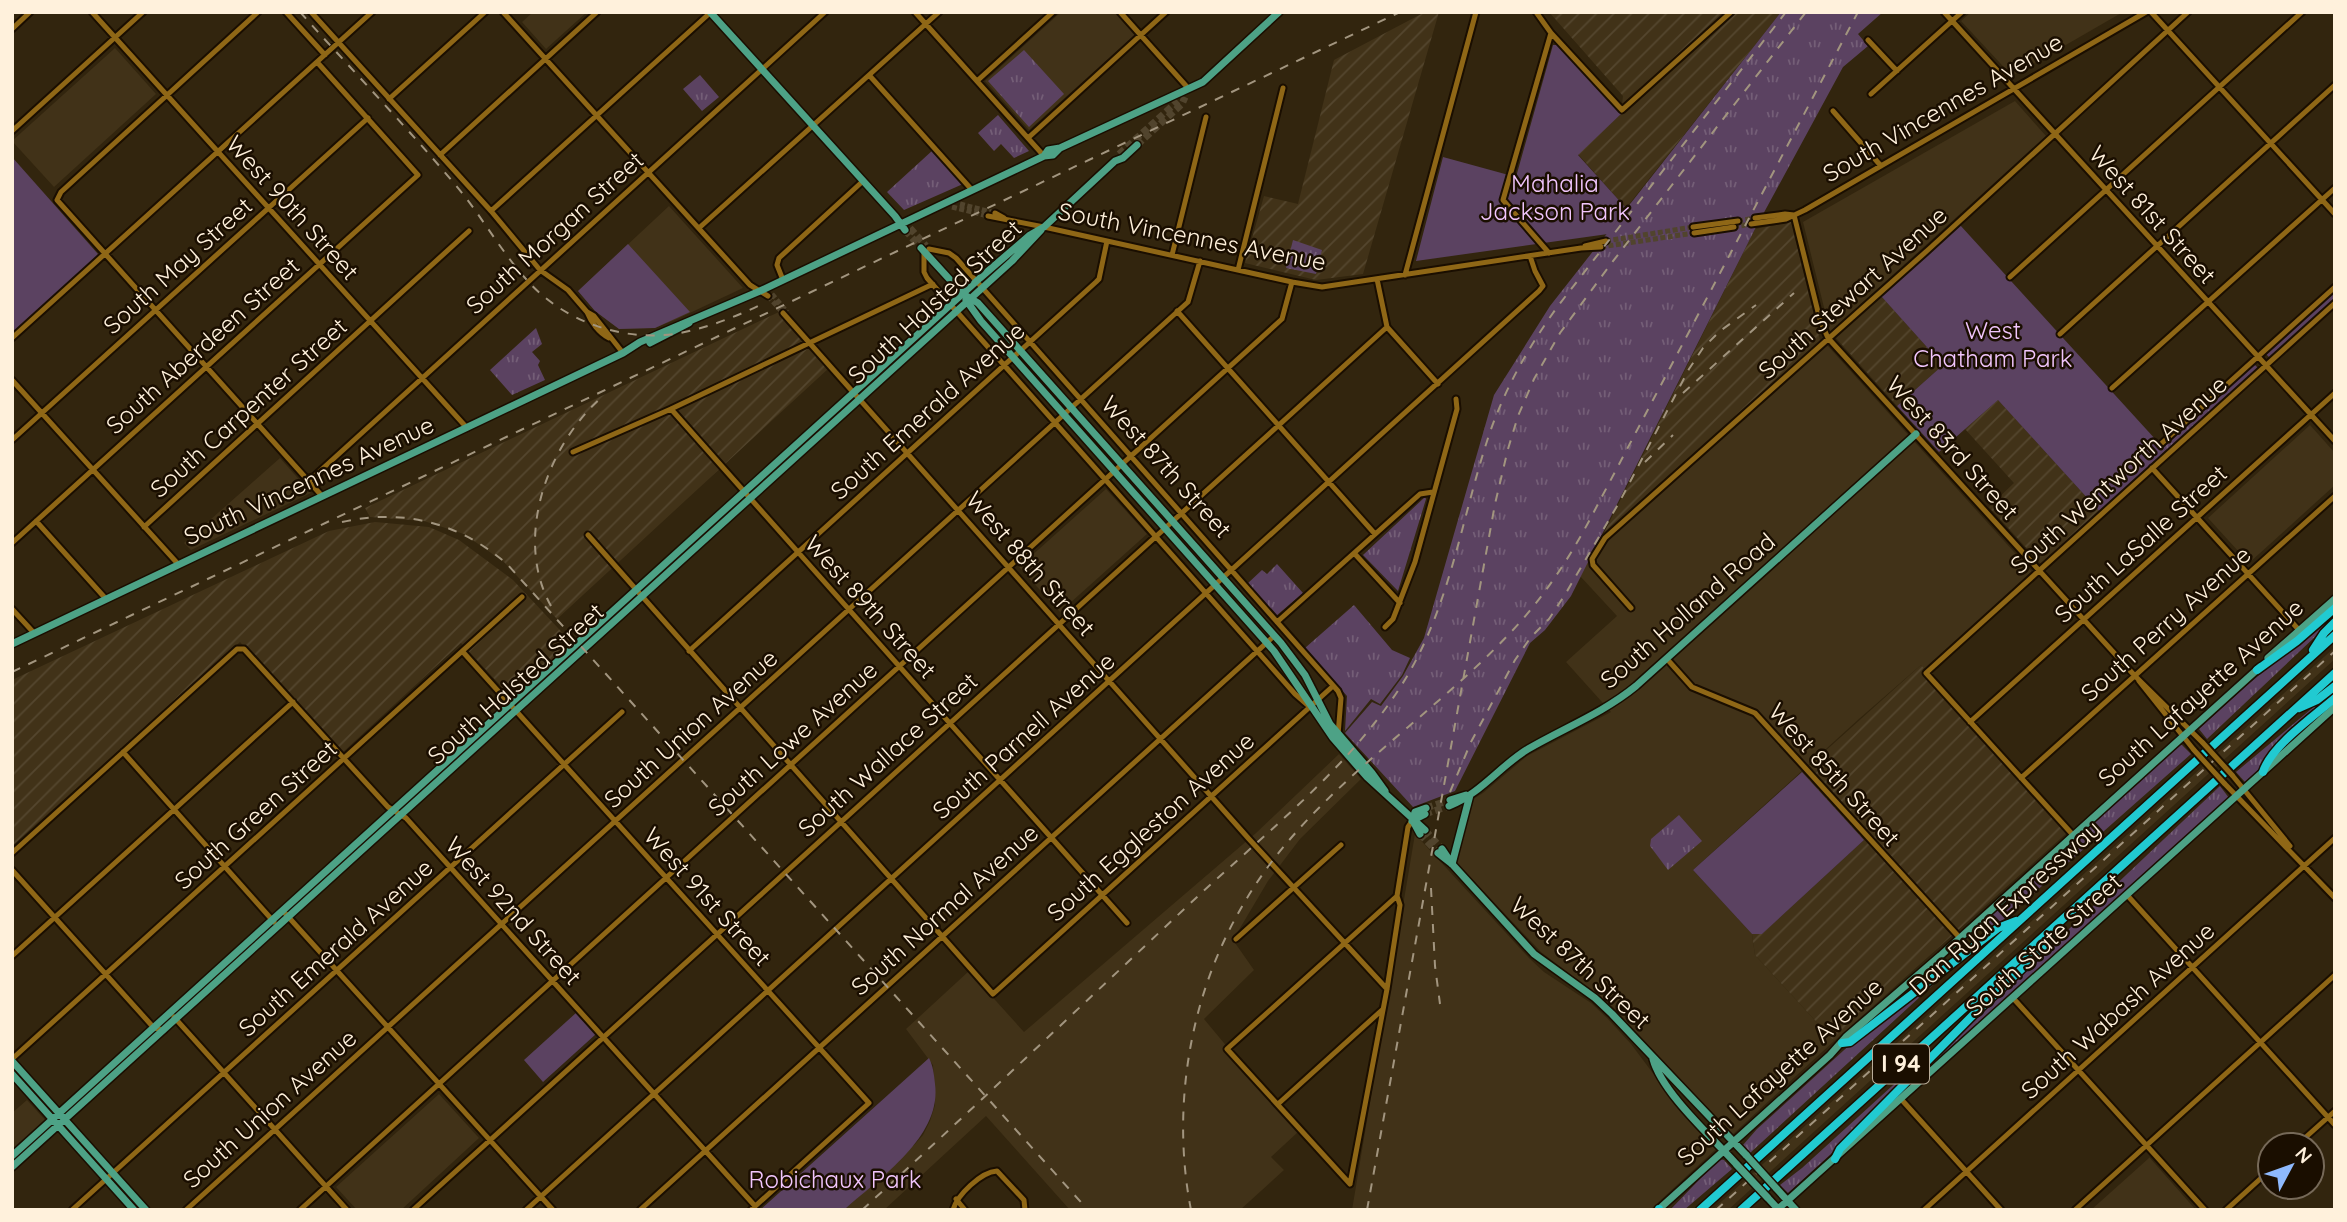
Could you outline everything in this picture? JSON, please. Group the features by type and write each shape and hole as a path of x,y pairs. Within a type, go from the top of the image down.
{"highway":[{"path":"2256,670 2297,641 2335,608"},
{"path":"2308,659 2324,633 2335,622"},
{"name":"Dan Ryan Expressway","path":"1700,1210 2335,635"},
{"name":"Dan Ryan Expressway","path":"1741,1210 2335,673"},
{"path":"2293,711 2318,700 2335,686"},
{"path":"2263,772 2266,764 2282,745 2335,698"},
{"path":"1835,1159 1840,1149 1978,1010 2047,945 2062,918"},
{"path":"1842,1043 1850,1042 1998,928 2022,919"}],"main road":[{"path":"710,12 906,227"},
{"path":"1182,99 1188,88 1203,82 1279,12"},
{"name":"South Vincennes Avenue","path":"12,644 623,353 682,329 693,320 906,227 972,190 1044,156 1053,155 1060,148 1188,88"},
{"name":"South Halsted Street","path":"12,1167 154,1028 174,1016 857,395 979,285 1036,238 1044,227 1117,158 1123,158 1137,145"},
{"name":"West 87th Street","path":"925,249 967,298 971,309 1266,643 1333,738 1367,777 1385,791"},
{"name":"West 87th Street","path":"967,298 978,303 1275,636 1296,661 1338,735 1422,832"},
{"name":"South Holland Road","path":"1450,803 1470,794 1527,750 1615,702 1667,659 1916,434"},
{"name":"South Lafayette Avenue","path":"1659,1209 1855,1029 2335,598"},
{"name":"South State Street","path":"1778,1209 2335,706"},
{"path":"1452,864 1470,794"},
{"path":"1412,821 1426,811"},
{"name":"West 87th Street","path":"1440,851 1534,954 1595,998 1653,1059 1660,1063 1796,1210"},
{"name":"South Halsted Street","path":"12,1156 59,1120 164,1030 174,1016"},
{"name":"West 87th Street","path":"1653,1059 1662,1081 1778,1209"},
{"path":"12,1060 106,1179 134,1210"},
{"path":"12,1074 113,1173 146,1210"}],"street":[{"path":"12,29 30,12"},
{"name":"West 90th Street","path":"92,12 467,428"},
{"path":"12,131 143,12"},
{"path":"258,12 61,192 57,200 322,496"},
{"path":"286,12 325,55"},
{"path":"310,12 491,211 540,270 568,290 601,324 623,353"},
{"path":"12,338 372,12"},
{"path":"389,99 485,12"},
{"path":"503,12 750,285 770,295"},
{"path":"440,155 597,12"},
{"path":"491,211 710,12"},
{"name":"South Morgan Street","path":"309,481 825,12"},
{"path":"915,12 1044,156"},
{"path":"699,228 939,12"},
{"path":"977,81 1053,12"},
{"path":"1120,12 1188,88"},
{"path":"1028,138 1166,12"},
{"path":"1405,275 1476,12"},
{"path":"1536,12 1551,33 1622,110 1731,12"},
{"name":"West 81st Street","path":"1944,12 2335,441"},
{"path":"1871,94 1962,12"},
{"path":"2149,12 2335,214"},
{"name":"South Vincennes Avenue","path":"1753,221 1785,214 1794,215 2149,12"},
{"name":"South Stewart Avenue","path":"1632,608 1593,565 1592,559 1605,538 2189,12"},
{"path":"2010,277 2302,12"},
{"path":"1549,253 1503,200 1551,33"},
{"path":"1868,40 1897,71"},
{"path":"317,62 368,118"},
{"path":"869,75 972,190"},
{"path":"2060,334 2335,85"},
{"path":"1238,270 1283,88"},
{"path":"1833,111 1881,166"},
{"path":"1172,255 1206,117"},
{"name":"South Aberdeen Street","path":"12,543 418,175 368,118"},
{"name":"South May Street","path":"12,440 368,118"},
{"path":"783,279 777,265 779,258 863,181"},
{"path":"2112,388 2335,188"},
{"path":"949,205 960,204"},
{"name":"South Vincennes Avenue","path":"995,213 1004,218"},
{"name":"West 83rd Street","path":"1794,215 1820,320 1828,338 2135,676 2190,729 2245,789 2305,865"},
{"name":"South Vincennes Avenue","path":"988,216 1322,287 1601,247"},
{"path":"1693,230 1736,224"},
{"name":"South Carpenter Street","path":"144,527 469,231"},
{"name":"South Emerald Avenue","path":"689,651 1099,279 1107,241"},
{"name":"South Vincennes Avenue","path":"1581,248 1605,241"},
{"name":"West 87th Street","path":"1310,707 1257,652 933,284 924,272 925,249 953,254 1333,686 1341,698 1338,735"},
{"name":"South Parnell Avenue","path":"526,1210 1543,286 1530,256"},
{"name":"South Union Avenue","path":"186,1210 1188,302 1199,261"},
{"path":"1377,279 1387,327 1438,384"},
{"name":"South Lowe Avenue","path":"300,1210 1282,319 1292,282"},
{"path":"573,452 671,409 933,284"},
{"name":"South Wentworth Avenue","path":"2161,444 2335,287"},
{"name":"South Wentworth Avenue","path":"1970,722 1926,673 2335,303"},
{"path":"1177,311 1376,534"},
{"name":"West 88th Street","path":"786,314 1211,796 1387,989"},
{"name":"South Wallace Street","path":"413,1210 1387,327"},
{"path":"12,380 178,564"},
{"name":"South LaSalle Street","path":"1970,722 2335,393"},
{"path":"1385,627 1391,622 1400,603 1415,562 1457,409 1456,399"},
{"name":"West 89th Street","path":"671,409 1127,923"},
{"path":"2152,468 2299,630"},
{"path":"1278,622 1420,495 1433,492"},
{"name":"South Perry Avenue","path":"2021,778 2335,496"},
{"path":"36,521 106,599"},
{"path":"588,535 942,937"},
{"path":"1354,553 1400,603"},
{"name":"South Green Street","path":"12,1060 522,597"},
{"path":"12,609 34,634"},
{"name":"South Normal Avenue","path":"640,1210 1275,636"},
{"name":"West 92nd Street","path":"123,752 240,648 248,652 388,807 406,818 705,1150 753,1208"},
{"name":"West 91st Street","path":"463,652 869,1103 753,1208"},
{"name":"West 85th Street","path":"1667,659 1692,687 1755,713 1959,938"},
{"name":"West 83rd Street","path":"2135,676 2194,750 2305,865"},
{"name":"South Eggleston Avenue","path":"942,937 993,994 1333,686"},
{"path":"12,956 293,702"},
{"name":"South Emerald Avenue","path":"72,1210 622,712"},
{"path":"1970,722 2073,835"},
{"path":"12,853 123,752 275,923"},
{"path":"1397,896 1227,1049 1350,1184 1387,989 1400,905 1397,896 1408,827 1412,821"},
{"name":"South Wabash Avenue","path":"1924,1210 2335,838"},
{"path":"1236,939 1340,845"},
{"path":"2305,865 2335,898"},
{"path":"12,870 154,1028 164,1030"},
{"path":"2127,895 2335,1125"},
{"path":"286,914 553,1210"},
{"path":"2075,1210 2335,975"},
{"path":"2013,998 2205,1210"},
{"path":"1278,1104 1383,1009"},
{"path":"174,1016 347,1210"},
{"path":"1901,1099 2001,1210"},
{"path":"2312,1131 2335,1111"},
{"path":"953,1210 956,1199 987,1173 997,1171 1024,1200 1026,1210"},
{"path":"2226,1210 2256,1183"},
{"path":"956,1199 965,1210"}],"shaded area":[{"path":"533,12 587,12 546,49 522,22"},
{"path":"1061,12 1115,12 1135,35 1029,130 985,81"},
{"path":"1425,12 1439,12 1363,274 1316,280 1245,263 1264,196 1298,204 1334,60"},
{"path":"1549,12 1781,12 1626,208 1578,154 1621,114 1623,96"},
{"path":"1971,12 2123,12 2012,76 1961,21"},
{"path":"115,48 156,94 54,187 12,141"},
{"path":"2015,101 2046,136 1830,332 1803,222"},
{"path":"669,206 743,288 655,328 619,329 595,311 578,291"},
{"path":"1791,222 1820,340 1601,539 1755,229"},
{"path":"1881,296 1943,365 1897,406 1835,337"},
{"path":"779,312 829,368 557,619 504,562 464,534 424,521 370,517 365,508"},
{"path":"1820,340 2033,573 1925,671 1921,665 1860,718 1693,870 1752,934 1755,955 1834,1041 1732,1135 1613,1007 1541,952 1455,861 1470,801 1527,756 1611,712 1566,662 1617,616 1580,576 1596,543"},
{"path":"1998,400 2100,512 2042,565 1989,507 2014,483 1965,429"},
{"path":"2310,425 2335,453 2335,485 2249,563 2208,518"},
{"path":"280,458 311,493 191,550 184,543"},
{"path":"1106,489 1147,534 1060,612 1019,567"},
{"path":"375,522 429,527 459,540 513,580 572,643 512,698 461,643 342,753 240,642 12,846 12,680 329,531"},
{"path":"2335,647 2335,659 1728,1210 1712,1210"},
{"path":"1921,665 2070,830 1834,1041 1755,955 1752,934 1762,934 1864,840 1802,772"},
{"path":"1339,754 1361,779 1300,839 1268,881 1233,940 1254,970 1204,1019 1298,1132 1271,1157 1284,1170 1240,1210 1070,1210 986,1116 884,1210 844,1210 915,1144 930,1121 935,1105 933,1065 906,1029 969,971 1024,1032 1256,833"},
{"path":"1415,834 1529,958 1544,972 1591,1003 1607,1018 1631,1044 1679,1108 1716,1149 1650,1210 1352,1210"},
{"path":"439,1094 479,1138 401,1210 357,1210 336,1187"},
{"path":"27,1100 46,1121 14,1150 12,1113"},
{"path":"2149,1158 2196,1210 2091,1210"}],"green space":[{"path":"1781,12 1883,12 1858,34 1868,46 1843,67 1755,229 1571,596 1545,630 1530,643 1455,791 1413,807 1345,733 1372,702 1381,706 1403,676 1424,638 1494,395 1550,306"},
{"name":"Mahalia Jackson Park","path":"1553,45 1558,45 1621,114 1578,155 1626,208 1608,234 1416,261 1443,157 1516,177"},
{"path":"1024,50 1064,94 1029,127 988,81"},
{"path":"700,75 719,97 702,111 683,89"},
{"path":"998,115 1029,151 1014,158 1001,144 994,151 978,133"},
{"path":"933,150 963,184 904,210 887,192"},
{"path":"12,157 98,254 12,334"},
{"name":"West Chatham Park","path":"1960,225 2167,452 2100,512 1998,400 1939,452 1897,406 1943,365 1881,296"},
{"path":"1293,240 1322,250 1316,274 1286,268"},
{"path":"628,244 690,312 655,328 619,329 595,311 578,291"},
{"path":"2335,291 2335,299 2270,358 2265,353"},
{"path":"536,328 542,344 532,352 540,361 538,365 545,380 512,395 490,370"},
{"path":"2254,364 2258,368 2167,452 2162,447"},
{"path":"1425,497 1426,499 1398,591 1363,555"},
{"path":"1277,564 1303,593 1276,616 1247,584 1262,570 1267,574"},
{"path":"1354,605 1392,650 1410,658 1402,675 1380,704 1371,699 1345,731 1347,696 1305,648"},
{"path":"2335,612 2335,618 2207,739 2199,729"},
{"path":"2335,689 2335,694 2282,742 2245,782 2236,772"},
{"path":"2178,745 2182,745 2191,754 2007,917 1970,935"},
{"path":"1802,772 1864,840 1762,934 1752,934 1693,870"},
{"path":"2220,786 2229,798 1885,1109 1960,1032"},
{"path":"1679,815 1702,841 1668,870 1650,846 1651,839"},
{"path":"1945,972 1750,1153 1743,1145 1757,1129 1854,1041"},
{"path":"577,1012 596,1034 543,1082 524,1060"},
{"path":"1936,1046 1831,1154 1788,1193 1780,1185 1802,1168"},
{"name":"Robichaux Park","path":"929,1058 935,1084 935,1103 929,1122 919,1139 890,1170 844,1210 760,1210"},
{"path":"1719,1159 1724,1160 1732,1169 1684,1210 1670,1210"}],"tunnel":[{"path":"1137,145 1182,104 1185,97"},
{"path":"1119,154 1178,101"},
{"path":"960,204 995,213"},
{"path":"952,207 988,216"},
{"path":"1738,221 1755,218"},
{"path":"1734,227 1751,224"},
{"path":"1606,241 1693,227"},
{"path":"910,228 926,246"},
{"path":"905,230 921,248"},
{"path":"1601,247 1694,233"},
{"path":"772,294 787,312"},
{"path":"768,296 783,313"},
{"path":"1426,808 1450,800"},
{"path":"1425,814 1449,806"},
{"path":"1425,830 1442,849"},
{"path":"1420,834 1438,853"}],"railway":[{"path":"300,12 453,182 526,279 558,307 576,318 617,332 659,335 700,328 760,305"},
{"path":"12,672 1400,12"},
{"path":"862,1210 1309,795 1336,768 1385,710 1406,678 1434,620 1489,435 1510,384 1537,336 1786,12"},
{"path":"1367,1210 1495,504 1518,416 1534,379 1560,333 1806,12"},
{"path":"1191,1210 1183,1140 1184,1094 1190,1048 1210,974 1231,926 1258,880 1291,838 1346,781 1495,649 1532,609 1558,573 1588,523 1858,12"},
{"path":"1683,393 1794,293"},
{"path":"1450,792 1471,742 1515,660 1531,637 1549,619 1566,593 1620,501 1689,369 1703,348 1720,331 1756,305"},
{"path":"551,606 540,579 535,551 536,522 542,494 552,466 566,440 602,397"},
{"path":"1645,462 1673,435"},
{"path":"342,522 387,517 430,522 470,538 507,564 1088,1210"},
{"path":"1716,1210 2335,651"},
{"path":"1431,888 1440,1004"}]}
